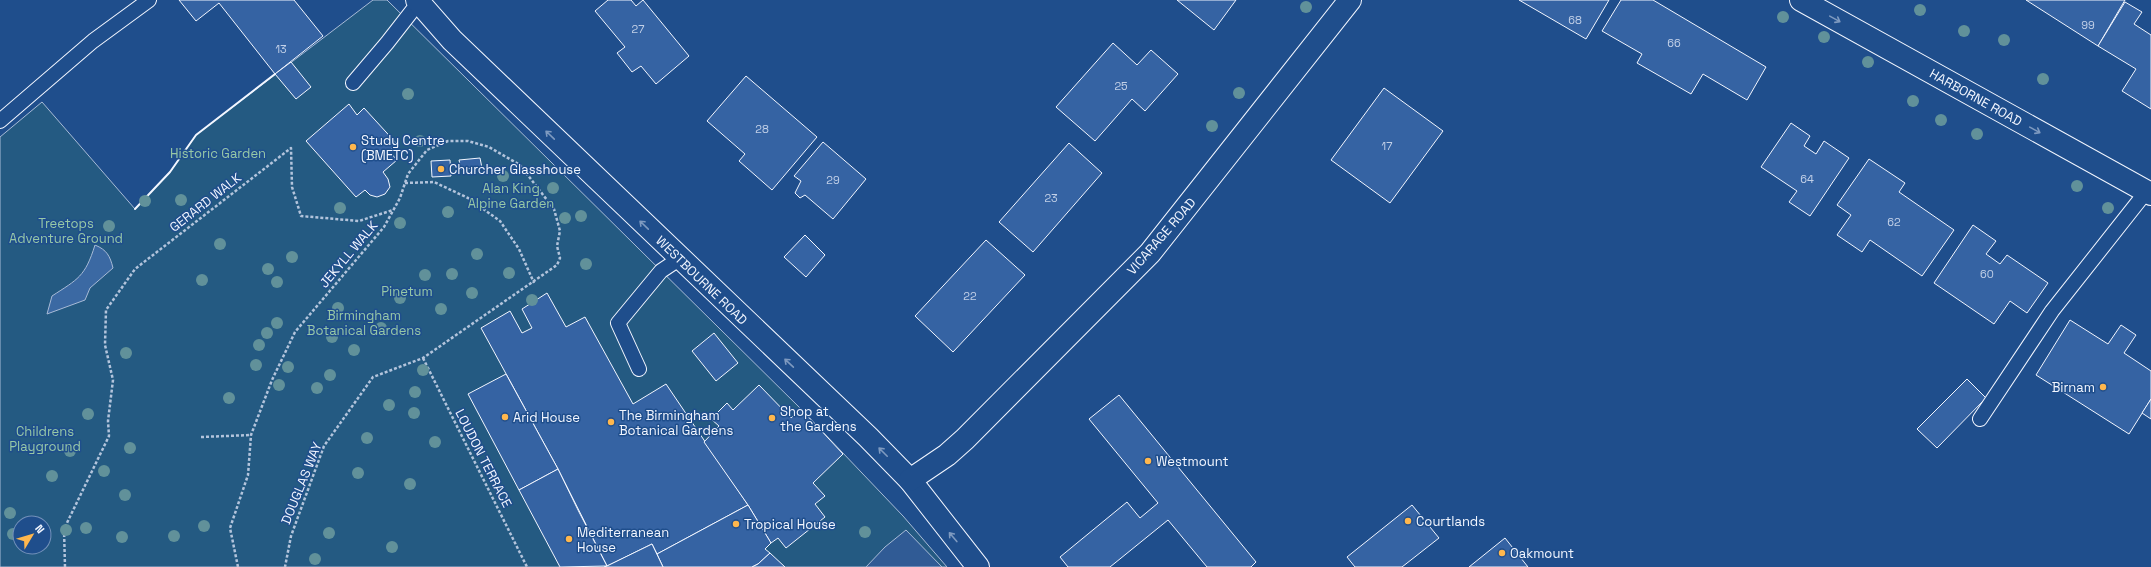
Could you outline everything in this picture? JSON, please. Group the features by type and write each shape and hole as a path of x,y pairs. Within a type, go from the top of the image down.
{"main road":[{"name":"VICARAGE ROAD","path":"910,480 947,455 965,439 1150,253 1350,0"},
{"name":"HARBORNE ROAD","path":"1801,0 2149,193"},
{"name":"WESTBOURNE ROAD","path":"418,1 452,40 679,259 868,437 910,480 978,567"}],"lane":[{"path":"0,121 93,41 149,0"},
{"path":"353,83 387,43 418,1"},
{"path":"1980,419 2052,311 2149,193"},
{"path":"639,369 618,323 661,271 679,259"}],"path":[{"name":"JEKYLL WALK","path":"238,567 230,528 248,475 251,435 272,380 295,332 384,228 394,210 408,174 427,150 448,141 468,141 489,147 520,165 554,210 560,231 557,246 560,258 557,265 534,283 423,358"},
{"name":"GERARD WALK","path":"65,567 64,529 109,436 108,421 113,380 105,345 106,310 135,269 291,148 292,187 301,216 359,221 394,210"},
{"path":"404,183 434,182 468,198 500,221 519,249 534,283"},
{"name":"DOUGLAS WAY","path":"285,567 291,536 324,446 373,377 423,358"},
{"name":"LOUDON TERRACE","path":"423,358 528,567"},
{"path":"201,437 251,435"}],"green space":[{"name":"Birmingham Botanical Gardens","path":"373,0 387,0 801,409 903,516 947,567 0,567 0,137 42,102 135,209 170,172 196,135"}],"shaded area":[{"path":"95,245 107,254 111,260 113,268 90,288 85,300 47,314 52,296 80,276 88,264"},
{"path":"906,530 942,567 866,567 885,547"}],"building":[{"path":"179,0 294,0 323,36 275,74 219,3 196,21"},
{"path":"608,0 631,0 636,6 643,0 689,56 656,84 641,66 632,72 617,53 625,47 595,11"},
{"path":"1177,0 1236,0 1214,30"},
{"path":"1519,0 1609,0 1586,39"},
{"path":"1621,0 1653,0 1766,67 1747,100 1703,74 1691,94 1637,63 1642,54 1602,31"},
{"path":"2026,0 2125,0 2098,46"},
{"path":"2125,2 2142,12 2134,24 2151,35 2151,109 2122,91 2136,69 2098,46"},
{"path":"1113,43 1137,65 1151,50 1178,74 1145,111 1132,99 1095,141 1056,107"},
{"path":"291,62 311,87 296,99 275,74"},
{"path":"746,76 817,137 772,190 739,161 745,154 707,121"},
{"path":"1384,88 1443,131 1390,203 1331,160"},
{"name":"Study Centre (BMETC)","path":"349,104 357,115 364,108 397,144 389,151 397,160 383,172 388,179 390,187 385,194 377,197 370,195 365,190 356,197 306,141"},
{"path":"1791,123 1810,136 1804,146 1816,154 1824,141 1849,158 1810,216 1789,202 1797,191 1761,167"},
{"path":"823,142 866,179 833,219 805,195 800,198 795,193 801,181 794,176"},
{"path":"1069,143 1102,173 1033,252 999,222"},
{"path":"480,158 482,168 461,169 459,160"},
{"path":"1869,159 1905,183 1899,192 1954,230 1922,276 1870,240 1862,252 1837,235 1851,215 1837,205"},
{"name":"Churcher Glasshouse","path":"450,160 451,176 432,177 431,161"},
{"path":"1973,225 1996,241 1986,254 2000,264 2007,255 2048,283 2027,313 2010,301 1994,324 1934,283"},
{"path":"805,235 825,255 806,277 784,257"},
{"path":"986,240 1025,275 953,352 915,316"},
{"name":"The Birmingham Botanical Gardens","path":"547,293 566,327 585,317 633,404 666,384 748,505 657,554 652,544 607,566 558,469 481,328 510,311 522,333 532,328 522,309"},
{"name":"Birnam","path":"2070,320 2108,344 2121,325 2136,335 2124,353 2151,371 2151,399 2129,434 2036,375"},
{"path":"714,333 738,363 716,381 692,351"},
{"name":"Arid House","path":"506,374 558,469 519,490 468,394"},
{"path":"1967,379 1986,398 1937,448 1917,429"},
{"name":"The Birmingham Botanical Gardens","path":"759,385 791,418 801,409 843,454 813,483 825,496 815,504 825,517 786,548 778,538 771,543 748,505 704,442 719,426 711,419 727,403 733,410"},
{"name":"Westmount","path":"1119,395 1256,562 1251,567 1207,567 1168,520 1110,567 1068,567 1060,557 1127,502 1140,518 1158,503 1089,419"},
{"path":"2151,399 2151,419 2142,413"},
{"name":"Mediterranean House","path":"558,469 607,566 560,567 519,490"},
{"name":"Tropical House","path":"748,505 771,543 765,549 770,553 758,564 752,567 663,567 657,554"},
{"name":"Courtlands","path":"1412,505 1439,538 1402,567 1355,567 1347,557"},
{"name":"Oakmount","path":"1505,538 1528,567 1469,567"},
{"path":"652,544 663,567 604,567 607,566"},
{"path":"770,553 785,567 752,567 758,564"}],"wall":[{"path":"135,209 170,172 196,135 275,74"}],"place":[{"name":"Study Centre (BMETC)","path":"353,147"},
{"name":"Churcher Glasshouse","path":"441,169"},
{"name":"Birnam","path":"2103,387"},
{"name":"Arid House","path":"505,417"},
{"name":"Shop at the Gardens","path":"772,418"},
{"name":"The Birmingham Botanical Gardens","path":"611,422"},
{"name":"Westmount","path":"1148,461"},
{"name":"Courtlands","path":"1408,521"},
{"name":"Tropical House","path":"736,524"},
{"name":"Mediterranean House","path":"569,539"},
{"name":"Oakmount","path":"1502,553"}],"park label":[{"name":"Historic Garden","path":"218,153"},
{"name":"Alan King Alpine Garden","path":"511,196"},
{"name":"Treetops Adventure Ground","path":"66,230"},
{"name":"Pinetum","path":"407,291"},
{"name":"Childrens Playground","path":"45,438"}]}
